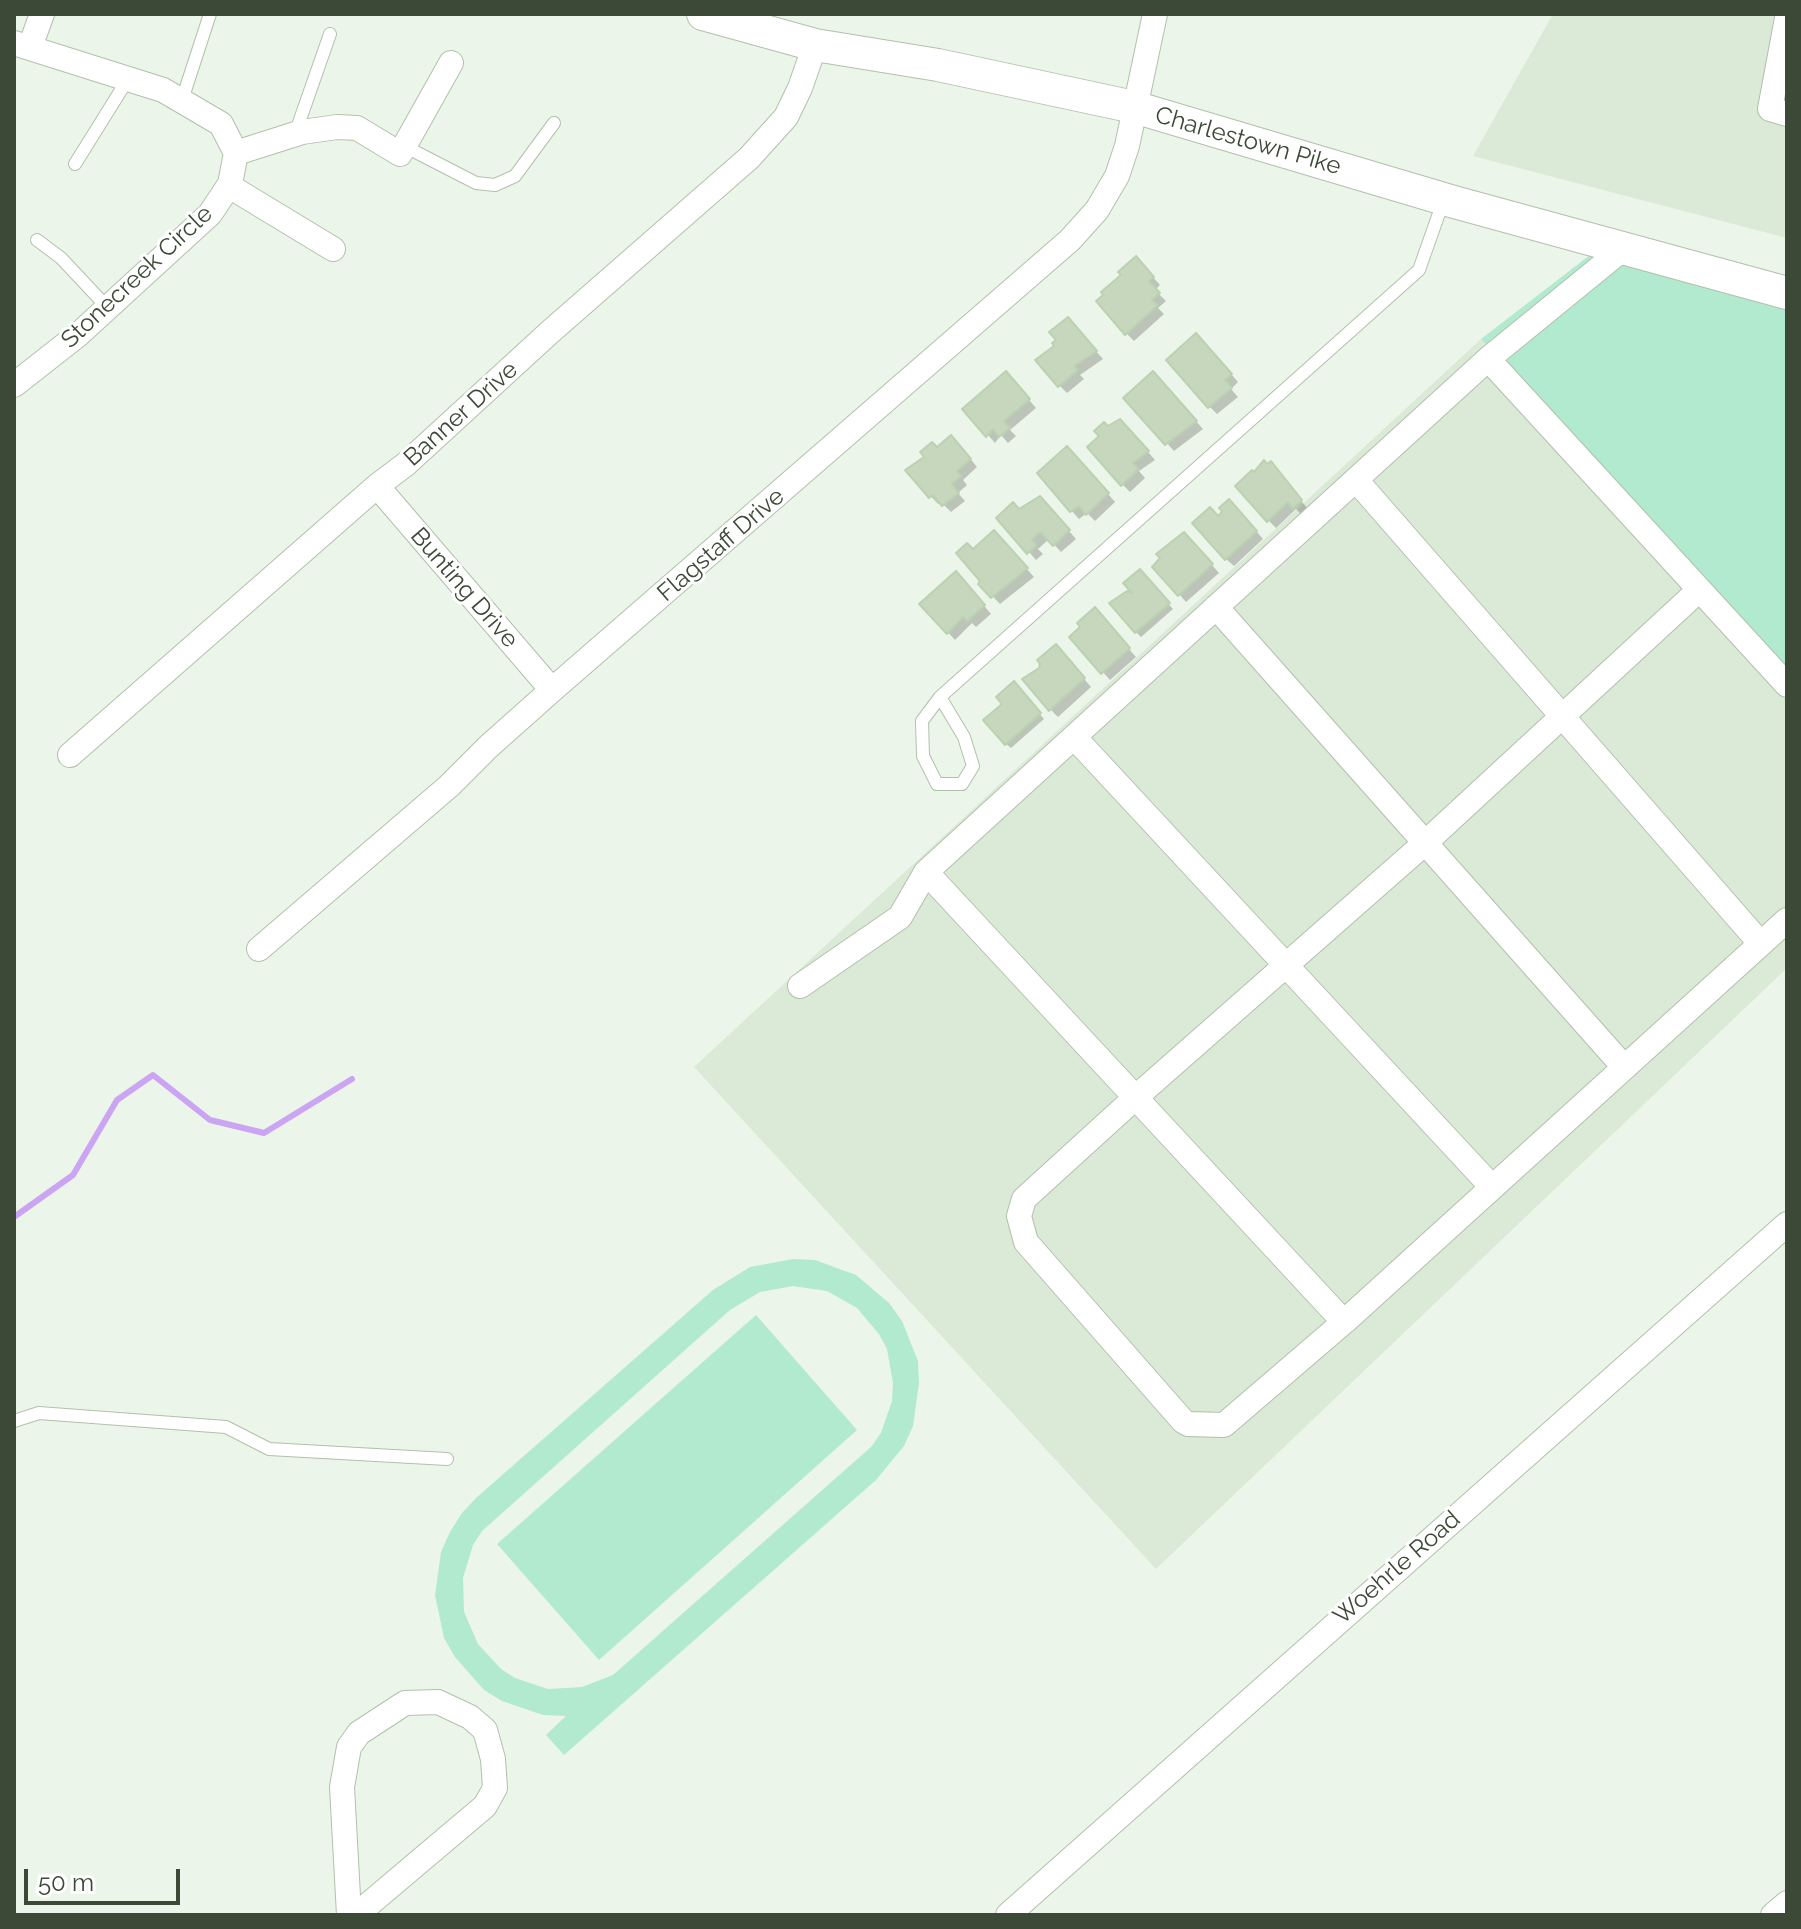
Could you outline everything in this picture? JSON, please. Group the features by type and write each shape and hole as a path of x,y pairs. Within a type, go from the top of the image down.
{"street":[{"path":"42,14 22,45 163,90 221,124 236,153 295,134 337,127 357,128 400,154 451,63"},
{"name":"Charlestown Pike","path":"703,14 815,45 938,65 1134,107 1444,198 1787,293"},
{"name":"Flagstaff Drive","path":"259,949 1070,240 1097,210 1117,176 1127,146 1155,14"},
{"path":"1787,18 1770,109 1787,114"},
{"name":"Banner Drive","path":"70,755 406,464 550,332 749,158 786,117 815,45"},
{"name":"Stonecreek Circle","path":"14,385 79,334 210,214 229,186 236,153"},
{"path":"229,186 333,249"},
{"path":"800,986 900,917 926,872 1488,359 1624,248"},
{"path":"1488,359 1787,685"},
{"path":"1356,480 1761,944"},
{"name":"Bunting Drive","path":"377,486 552,690"},
{"path":"1699,590 1425,843 1024,1199 1019,1216 1026,1242 1183,1421 1188,1424 1224,1425 1344,1322 1787,920"},
{"path":"1216,607 1624,1067"},
{"path":"1074,737 1492,1187"},
{"path":"926,872 1344,1322"},
{"name":"Woehrle Road","path":"1008,1915 1787,1224"},
{"path":"349,1915 342,1787 349,1747 359,1733 405,1703 438,1702 470,1717 485,1730 493,1759 495,1788 485,1806 356,1915"},
{"path":"1773,1915 1787,1903"}],"lane":[{"path":"182,100 210,14"},
{"path":"295,134 330,34"},
{"path":"75,164 128,78"},
{"path":"404,146 476,183 495,185 515,176 554,123"},
{"path":"940,697 964,737 973,766 962,784 937,784 923,756 922,721 940,697 1419,270 1444,198"},
{"path":"37,240 61,258 107,307"},
{"path":"14,1421 39,1413 226,1427 269,1449 447,1459"}],"shaded area":[{"path":"1553,14 1787,14 1787,238 1473,156"},
{"path":"1481,339 1787,670 1787,968 1156,1569 694,1067"}],"green space":[{"path":"1590,255 1787,308 1787,670 1481,339"},
{"path":"793,1259 815,1260 856,1275 889,1303 902,1321 918,1361 919,1383 913,1426 904,1446 876,1480 564,1755 546,1735 566,1716 543,1715 502,1701 484,1690 455,1657 444,1638 435,1595 441,1552 462,1513 476,1498 713,1290 750,1267","holes":["793,1286 827,1291 857,1308 879,1334 887,1349 893,1383 892,1401 881,1433 871,1447 613,1675 582,1687 548,1689 515,1678 501,1669 478,1644 464,1612 463,1578 473,1545 482,1531 730,1310 760,1292"]},
{"path":"756,1315 857,1430 599,1660 497,1544"}],"building":[{"path":"1136,256 1154,277 1149,281 1160,293 1152,300 1158,305 1125,335 1096,301 1103,295 1101,292 1121,275 1118,272"},
{"path":"1068,317 1097,351 1074,366 1078,370 1058,387 1035,360 1054,346 1052,343 1056,340 1049,332"},
{"path":"1196,333 1232,374 1225,380 1232,388 1208,408 1166,360"},
{"path":"1006,371 1030,399 1004,421 1010,428 999,437 993,429 986,437 962,409"},
{"path":"1153,371 1197,421 1165,445 1123,398"},
{"path":"1120,419 1149,451 1133,463 1139,469 1121,486 1087,447 1099,436 1094,431 1104,422 1108,426"},
{"path":"951,435 971,459 957,471 961,476 952,484 959,493 942,506 933,495 929,498 905,470 924,457 920,452 932,442 937,447"},
{"path":"1067,446 1109,493 1086,515 1079,506 1070,512 1037,473"},
{"path":"1264,460 1267,464 1271,461 1302,500 1293,509 1288,502 1267,522 1235,486"},
{"path":"1040,496 1070,530 1053,546 1040,532 1032,540 1037,545 1027,554 996,518 1013,502 1019,509"},
{"path":"1229,499 1257,531 1225,560 1192,523 1210,507 1218,516 1222,512 1219,508"},
{"path":"994,530 1028,568 991,598 956,553 967,543 973,549"},
{"path":"1184,532 1213,564 1178,596 1152,567 1160,558 1156,554"},
{"path":"1140,569 1170,603 1135,633 1109,603 1127,591 1132,593 1123,583"},
{"path":"956,571 985,605 967,621 963,617 947,634 919,604"},
{"path":"1095,607 1130,648 1101,674 1069,637 1080,627 1077,623"},
{"path":"1056,644 1085,678 1049,711 1022,679 1039,668 1037,660"},
{"path":"1014,681 1041,713 1005,745 983,720 1002,704 996,697"}],"waterway":[{"path":"14,1217 73,1175 117,1100 153,1075 210,1120 264,1133 352,1079"}]}
